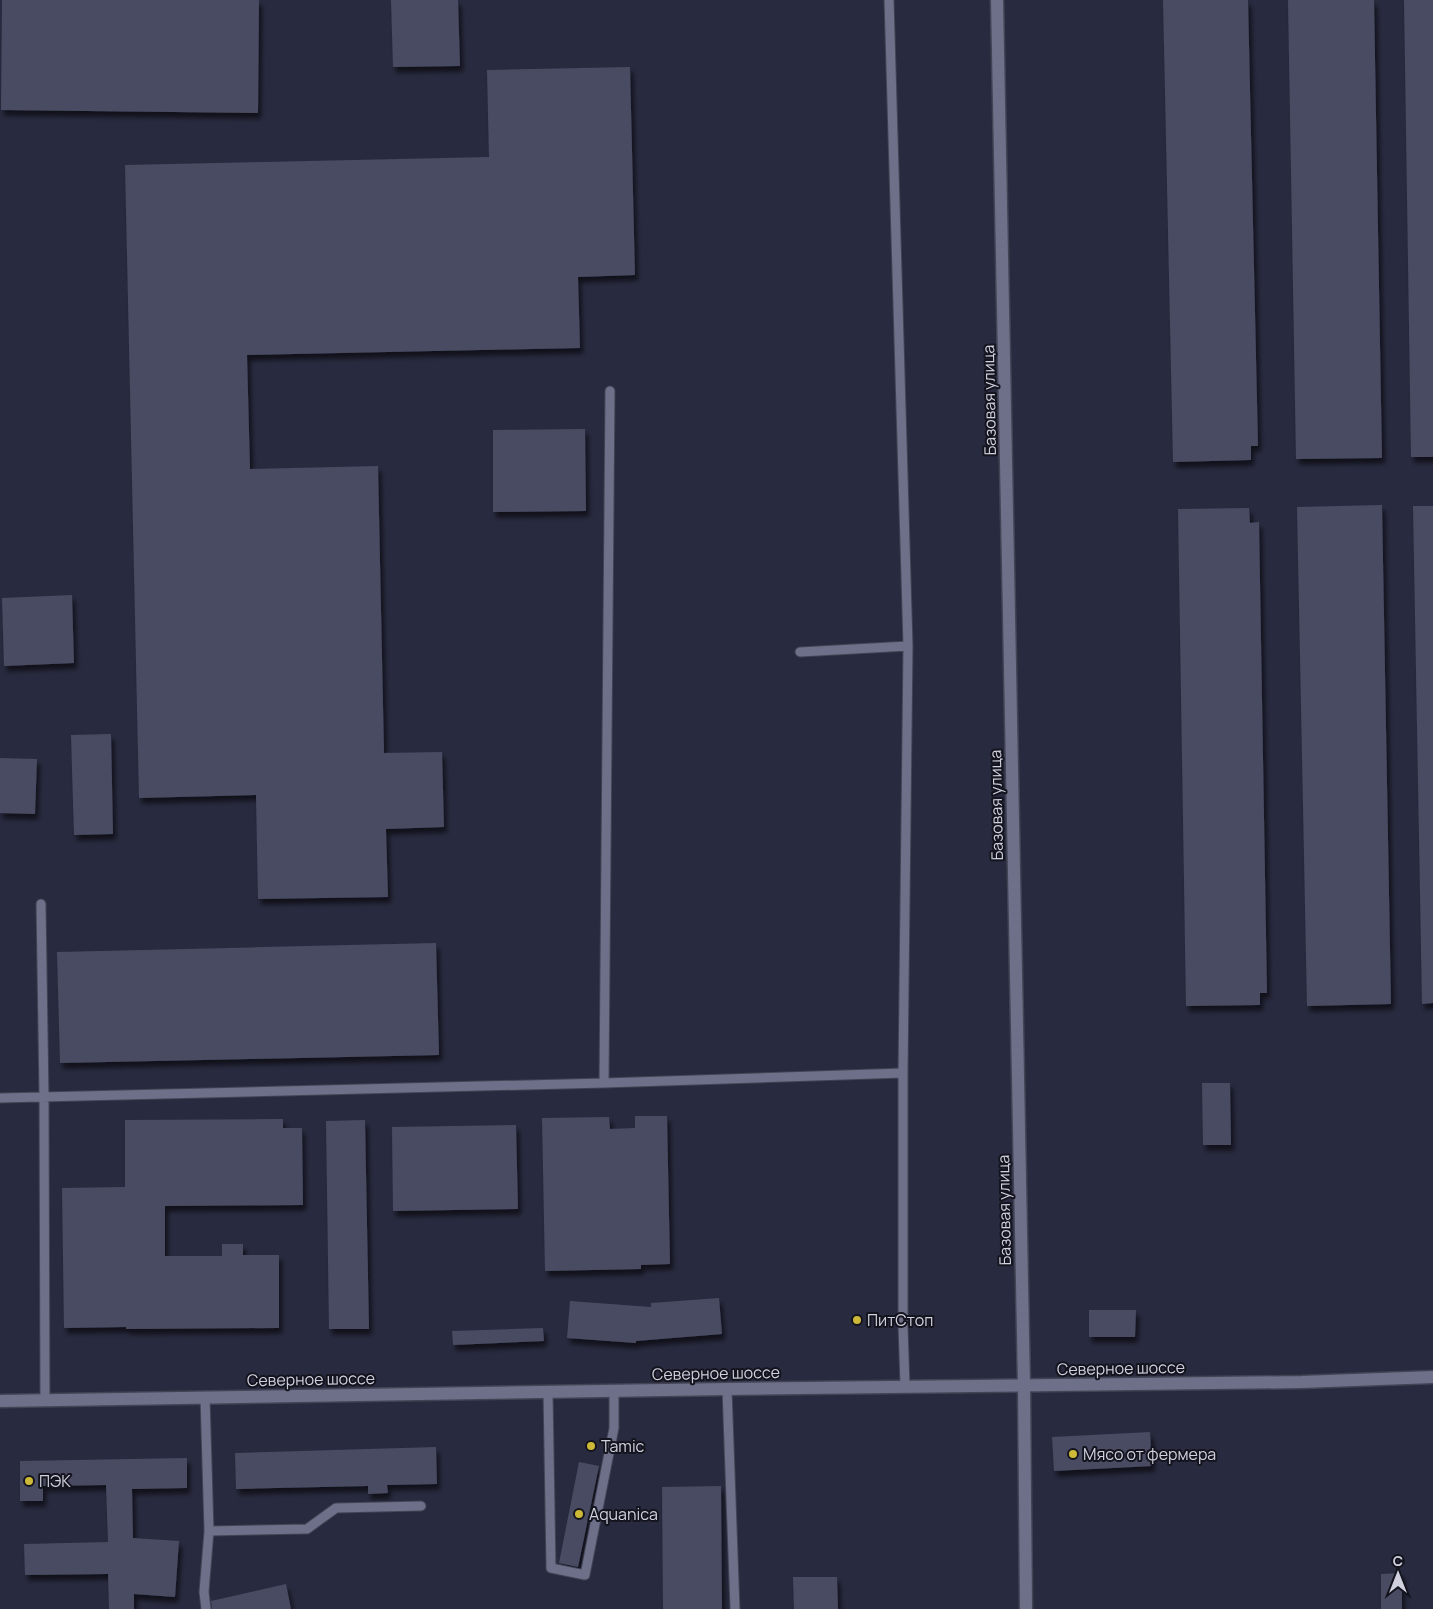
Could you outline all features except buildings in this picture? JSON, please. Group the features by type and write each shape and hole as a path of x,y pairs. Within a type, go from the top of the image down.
{"street":[{"name":"Базовая улица","path":"997,0 1024,1385 1026,1609"},
{"name":"Северное шоссе","path":"0,1401 905,1386 1302,1382 1433,1377"}],"lane":[{"path":"889,0 908,646 903,1073 903,1326 905,1386"},
{"path":"604,1083 610,391"},
{"path":"800,652 908,646"},
{"path":"40,904 44,1097 45,1400"},
{"path":"0,1098 604,1083 903,1073"},
{"path":"727,1389 735,1609"},
{"path":"548,1392 551,1568 585,1575 614,1428 614,1391"},
{"path":"205,1397 208,1531 204,1592 206,1609"},
{"path":"208,1531 307,1529 336,1508 421,1506"}],"place":[{"name":"ПитСтоп","path":"857,1320"},
{"name":"Tamic","path":"591,1446"},
{"name":"Мясо от фермера","path":"1073,1454"},
{"name":"ПЭК","path":"29,1481"},
{"name":"Aquanica","path":"579,1514"}]}
